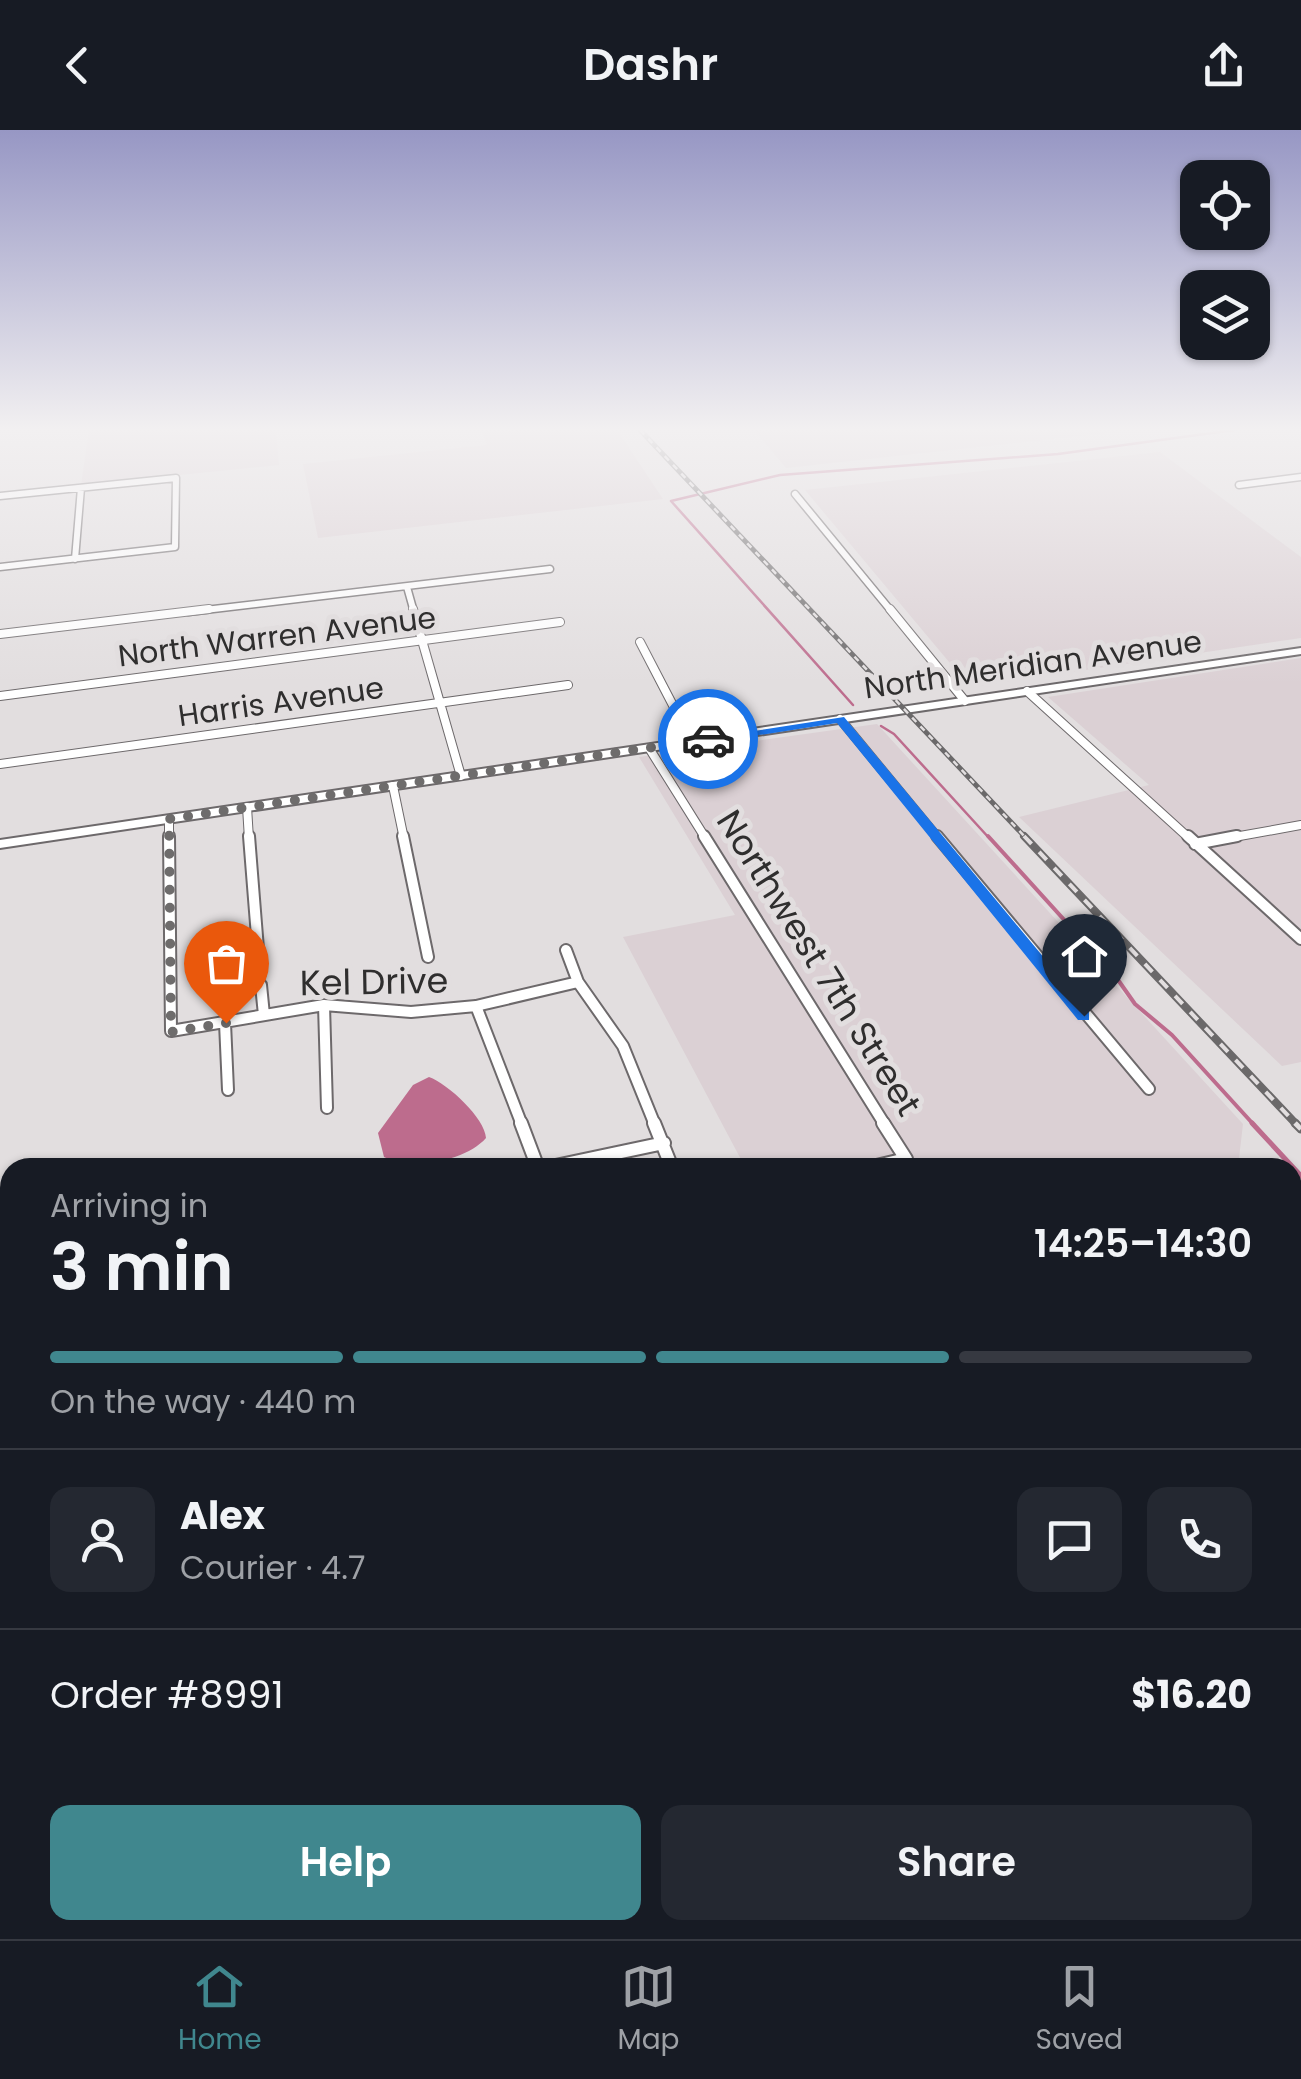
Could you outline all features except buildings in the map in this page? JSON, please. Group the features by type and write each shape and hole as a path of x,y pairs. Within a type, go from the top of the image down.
{"main road":[{"name":"North Meridian Avenue","path":"0,844 1301,651"}],"street":[{"path":"75,558 79,514"},
{"path":"0,567 175,546 175,514"},
{"path":"813,514 965,701"},
{"path":"0,634 550,570"},
{"path":"406,588 460,776"},
{"name":"North Warren Avenue","path":"0,696 560,622"},
{"path":"640,642 692,742"},
{"name":"Harris Avenue","path":"0,764 568,685"},
{"path":"1027,691 1301,939"},
{"path":"840,719 997,906 1040,968 1149,1089"},
{"name":"Northwest 7th Street","path":"648,748 905,1158"},
{"path":"393,786 428,957"},
{"path":"247,808 264,1015"},
{"name":"Kel Drive","path":"169,819 171,1032 324,1005 411,1012 476,1006 578,982"},
{"path":"1196,844 1301,825"},
{"path":"566,950 578,982 623,1046 669,1158"},
{"path":"324,1005 327,1108"},
{"path":"476,1006 534,1158"},
{"path":"226,1023 228,1090"},
{"path":"593,1158 664,1143"}],"shaded area":[{"path":"313,514 527,514 318,538"},
{"path":"825,514 1244,514 1301,557 1301,638 970,687"},
{"path":"1301,658 1301,1062 1282,1066 1019,817 1149,785 1048,697"},
{"path":"877,724 1243,1124 1239,1158 740,1158 623,937 735,915 639,757"},
{"path":"429,1077 446,1087 479,1121 486,1138 452,1158 384,1157 378,1133 413,1085"}],"waterway":[{"path":"683,514 853,705"},
{"path":"881,726 894,734 990,839"},
{"path":"988,836 1116,977 1135,1004 1172,1035 1254,1125"},
{"path":"1252,1123 1284,1158"}],"railway":[{"path":"720,514 1027,839"},
{"path":"1024,836 1297,1125"},
{"path":"1297,1125 1301,1129"}],"way so far":[{"path":"226,1023 171,1032 169,819 708,739"}],"route":[{"path":"708,739 840,719 997,906 1040,968 1084,1016"}]}
